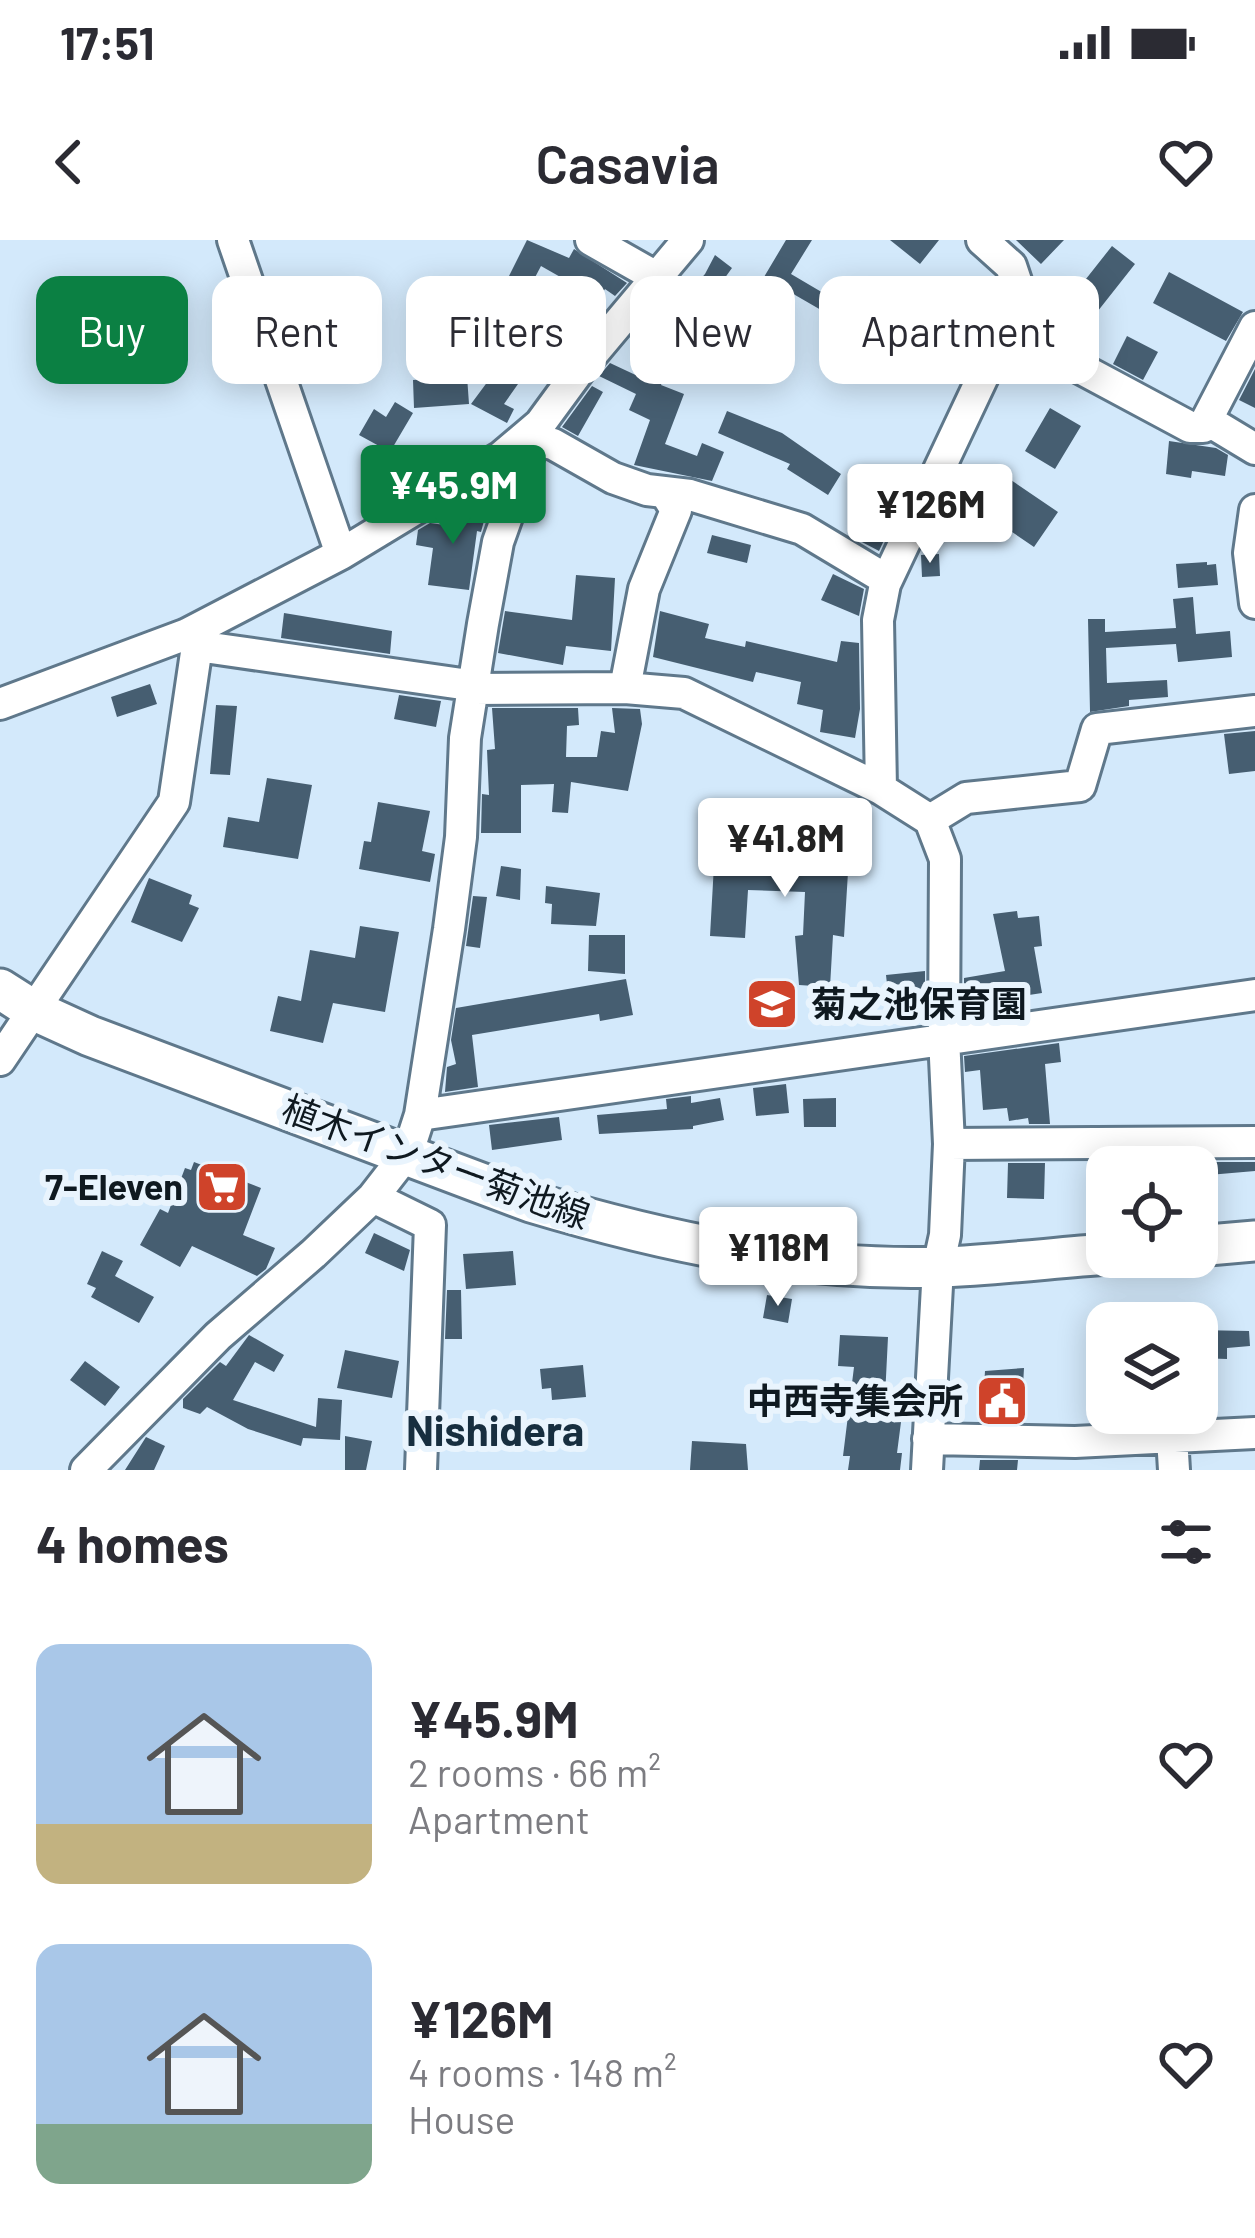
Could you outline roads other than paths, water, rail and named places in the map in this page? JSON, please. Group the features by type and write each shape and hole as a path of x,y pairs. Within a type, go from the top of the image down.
{"main road":[{"name":"植木インター菊池線","path":"16,1000 111,1044 414,1134 531,1202 707,1246 854,1264 938,1267 1086,1256"},
{"path":"1218,1244 1255,1241"}],"street":[{"path":"233,240 341,554"},
{"path":"591,240 654,276"},
{"path":"660,276 688,240"},
{"path":"982,240 1011,266 1014,276"},
{"path":"86,1470 218,1336 373,1197 414,1134 461,837 465,738 498,542 537,432 584,364 630,311"},
{"path":"1099,379 1190,427 1203,428 1255,327"},
{"path":"881,789 878,620 887,580 980,384"},
{"path":"1207,420 1255,448"},
{"path":"0,704 192,640 537,432"},
{"path":"537,432 613,478 666,494 690,495 802,530 887,580"},
{"path":"625,688 644,589 676,510 666,494"},
{"path":"1255,510 1249,553 1255,603"},
{"path":"192,640 473,689 625,688 684,693 881,789 930,820 945,859 949,1144 927,1455 1255,1433"},
{"path":"0,1060 16,1000 174,802 192,640"},
{"path":"930,820 966,798 1080,786 1097,729 1255,711"},
{"path":"414,1134 944,1037 1255,995"},
{"path":"949,1144 1255,1142"},
{"path":"373,1197 430,1226 421,1470"},
{"path":"1172,1437 1174,1470"}],"place":[{"name":"菊之池保育園","path":"772,1004"},
{"name":"7-Eleven","path":"222,1187"},
{"name":"中西寺集会所","path":"1002,1401"}],"district":[{"name":"Nishidera","path":"495,1431"}]}
